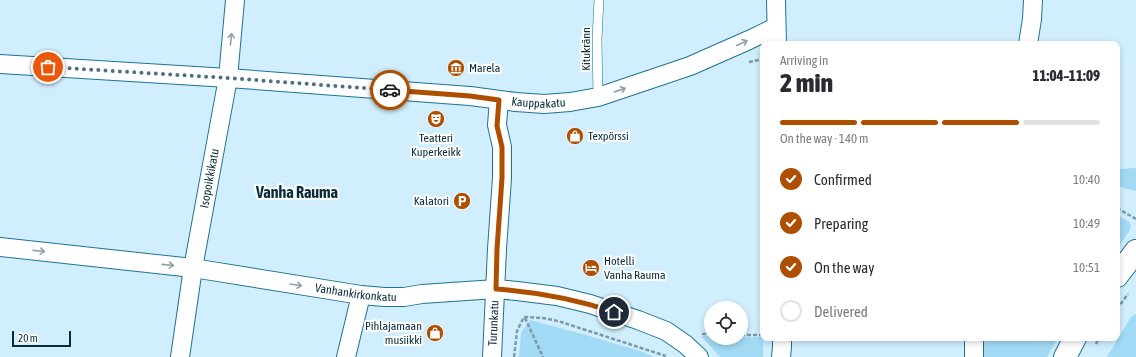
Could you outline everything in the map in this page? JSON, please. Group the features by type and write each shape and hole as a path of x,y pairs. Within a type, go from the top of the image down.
{"main road":[{"path":"1124,284 1136,251"},
{"path":"1065,357 1073,341"}],"street":[{"name":"Isopoikkikatu","path":"180,357 194,268 228,78 235,0"},
{"path":"776,0 776,35"},
{"path":"1028,41 1033,0"},
{"name":"Kauppakatu","path":"0,64 228,78 470,96 544,104 570,102 598,97 690,66 748,40 776,35"},
{"path":"496,289 502,178 502,147 497,126 499,100"},
{"name":"Vanhankirkonkatu","path":"0,247 194,268 361,295 404,297 422,294 496,289 557,296 590,304 666,331 699,357"},
{"name":"Turunkatu","path":"492,357 493,317 496,289"},
{"path":"346,357 361,295"},
{"path":"781,357 782,341"},
{"path":"974,341 974,357"}],"lane":[{"name":"Kitukränn","path":"598,97 597,39 600,0"}],"path":[{"path":"1120,210 1136,219"},
{"path":"1120,298 1124,284"},
{"path":"514,357 517,331 524,317"},
{"path":"524,317 543,357"},
{"path":"524,317 543,318 558,321 670,357"},
{"path":"748,335 760,335"}],"shaded area":[{"path":"1136,168 1136,191 1120,186 1120,169"},
{"path":"1120,217 1128,221 1131,225 1130,230 1120,245"},
{"path":"1136,314 1136,357 1107,357 1117,341 1120,341 1120,335 1131,317"},
{"path":"530,320 643,352 653,357 519,357 521,333"},
{"path":"748,337 760,337 760,341 763,341 763,357 720,357 709,345 748,345"},
{"path":"984,341 1056,341 1047,357 983,357"}],"way so far":[{"path":"48,67 390,90"}],"place":[{"name":"Marela","path":"456,68"},
{"name":"Teatteri Kuperkeikk","path":"436,119"},
{"name":"Texpörssi","path":"575,136"},
{"name":"Kalatori","path":"462,201"},
{"name":"Hotelli Vanha Rauma","path":"591,268"},
{"name":"Pihlajamaan musiikki","path":"435,333"}],"district":[{"name":"Vanha Rauma","path":"297,192"}],"route":[{"path":"390,90 470,96 499,100 497,126 502,147 502,178 496,289 557,296 590,304 614,312"}]}
